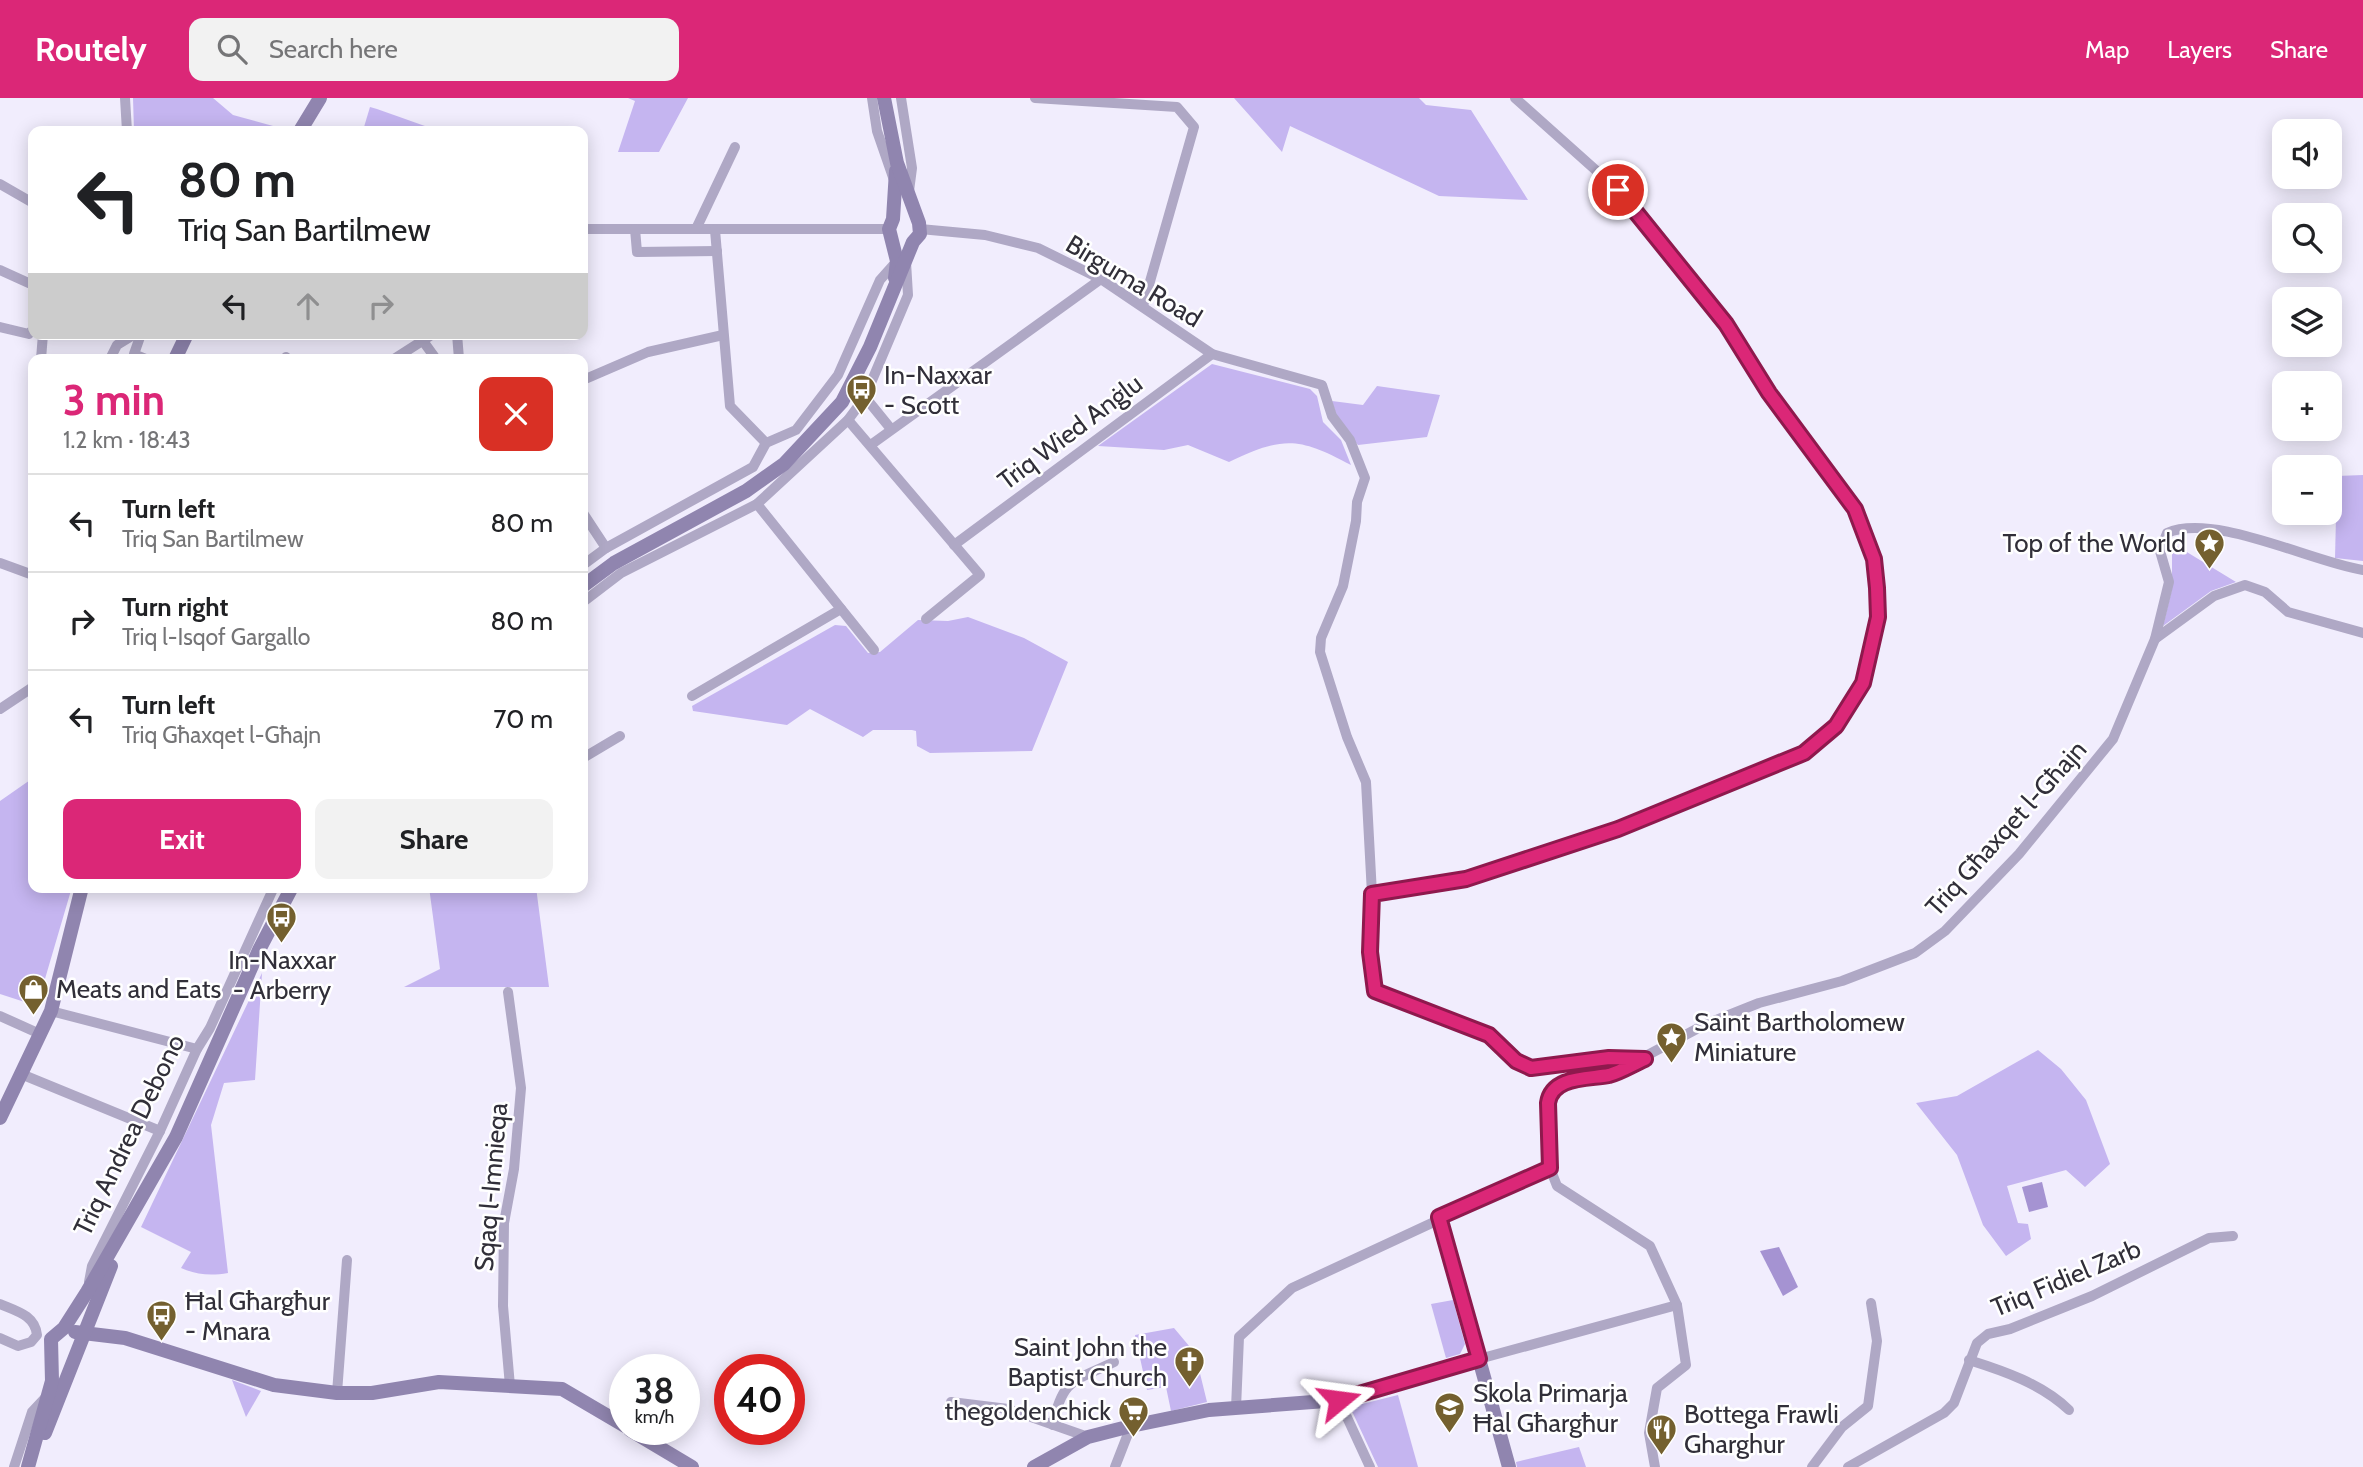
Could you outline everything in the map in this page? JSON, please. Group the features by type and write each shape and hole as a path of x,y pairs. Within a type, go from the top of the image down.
{"main road":[{"path":"303,126 320,98"},
{"path":"588,582 614,563 746,491 785,464 842,402 870,347 918,224 897,163 884,98"},
{"path":"897,163 892,230 902,261"},
{"path":"892,230 902,214 918,224"},
{"path":"892,230 903,244 913,242"},
{"path":"0,1118 51,1011 80,893"},
{"name":"Triq Andrea Debono","path":"77,1336 91,1297 176,1137 259,950 289,893"},
{"path":"91,1297 101,1325 129,1340 274,1385 337,1393 398,1390 439,1382 562,1389 609,1417"},
{"name":"Triq Andrea Debono","path":"77,1336 91,1297"},
{"path":"30,1467 52,1381 51,1339 77,1336 129,1340"},
{"path":"30,1467 73,1360 77,1336"},
{"path":"51,1355 61,1362 73,1360"},
{"path":"1034,1467 1088,1437 1131,1426 1199,1411 1339,1400 1479,1359 1509,1467"},
{"path":"655,1445 692,1467"}],"street":[{"path":"125,98 127,126"},
{"path":"872,98 877,131 896,184"},
{"path":"901,98 912,168 908,196"},
{"path":"1035,98 1177,107 1194,127 1143,306"},
{"path":"1515,98 1618,190 1726,324 1769,393 1855,509 1874,559 1878,617 1863,683 1836,726 1804,753 1618,829 1466,879 1372,894 1370,952 1375,991 1489,1035 1516,1061 1531,1068 1609,1058 1645,1059"},
{"path":"696,229 735,147"},
{"path":"0,184 28,200"},
{"name":"Birguma Road","path":"918,224 985,234 1038,248 1101,279 1212,354 1322,385 1332,416 1350,440 1365,478 1357,502 1343,586 1321,638 1320,652 1347,737 1366,782 1372,894"},
{"path":"588,229 892,230"},
{"path":"635,229 637,253 717,251"},
{"path":"715,230 730,406 766,443"},
{"path":"588,599 621,573 757,504 848,420 865,397 908,295 902,261"},
{"path":"588,561 606,548 754,467 766,443 796,430 838,375 880,280 902,261"},
{"path":"0,271 28,283"},
{"path":"872,444 1101,279"},
{"path":"0,327 28,334"},
{"path":"588,378 648,352 723,335"},
{"path":"112,354 117,345 125,340"},
{"path":"402,354 423,341 432,354"},
{"name":"Triq Wied Anġlu","path":"954,545 1212,354"},
{"path":"865,397 891,429"},
{"path":"848,420 872,444 980,575 926,619"},
{"path":"757,504 874,650"},
{"path":"588,521 606,548"},
{"name":"Triq Għaxqet l-Għajn","path":"1550,1168 1549,1095 1558,1085 1612,1074 1645,1059 1706,1024 1759,1003 1842,981 1915,953 1945,930 2019,854 2113,739 2155,639 2169,582 2160,551 2167,533 2191,525 2287,547 2334,565 2363,570"},
{"path":"0,564 28,573"},
{"path":"2155,639 2214,596 2245,585 2265,592 2288,612 2363,633"},
{"path":"692,696 841,609"},
{"path":"0,709 28,690"},
{"path":"588,755 620,736"},
{"name":"Triq Andrea Debono","path":"91,1297 92,1266 160,1131 197,1049 210,1028 271,893"},
{"name":"Sqaq l-Imnieqa","path":"508,992 521,1088 516,1157 504,1223 503,1306 510,1386"},
{"path":"51,1011 197,1049"},
{"path":"0,1016 40,1034"},
{"path":"21,1074 160,1131"},
{"path":"1236,1408 1239,1337 1292,1288 1439,1217 1550,1168 1557,1186 1650,1246 1677,1305 1686,1365 1657,1388 1649,1433 1655,1467"},
{"path":"1439,1217 1479,1359 1677,1305"},
{"name":"Triq Fidiel Zarb","path":"1848,1467 1944,1413 1954,1403 1977,1343 1987,1334 2010,1329 2092,1296 2209,1238 2233,1236"},
{"path":"337,1393 347,1260"},
{"path":"1812,1467 1842,1427 1868,1406 1878,1341 1871,1303"},
{"path":"0,1304 29,1317 36,1326 37,1335 31,1342 18,1346 0,1338"},
{"path":"1969,1360 2001,1370 2056,1397 2068,1410"},
{"path":"1053,1425 1058,1401 1066,1385 1114,1362"},
{"path":"14,1467 32,1412 48,1395"},
{"path":"1339,1400 1370,1467"},
{"path":"951,1402 1008,1409 1088,1437"},
{"path":"1115,1467 1131,1426"}],"shaded area":[{"path":"133,98 213,98 233,115 273,126 134,126"},
{"path":"628,98 688,98 659,152 618,152 635,101"},
{"path":"1234,98 1419,98 1426,105 1471,110 1528,200 1439,196 1290,126 1282,152"},
{"path":"370,107 425,126 364,126"},
{"path":"1212,364 1310,389 1317,396 1323,422 1341,440 1351,465 1318,449 1291,443 1264,448 1229,462 1188,445 1164,450 1098,446"},
{"path":"1377,386 1440,395 1427,437 1358,445 1340,427 1332,401 1363,405"},
{"path":"2363,475 2363,561 2335,558 2336,525 2342,525 2342,476"},
{"path":"2172,543 2236,582 2211,591 2163,626 2172,589"},
{"path":"968,617 1024,638 1068,662 1032,751 930,753 917,746 916,731 873,730 863,737 810,709 787,725 693,711 692,706 835,625 846,626 868,653 880,652 918,620 948,621"},
{"path":"28,781 28,893 70,893 37,1006 0,994 0,801"},
{"path":"430,893 537,893 549,987 404,987 440,969"},
{"path":"262,973 255,1080 224,1083 211,1125 228,1273 198,1273 181,1268 191,1252 141,1227"},
{"path":"2038,1050 2061,1069 2086,1100 2110,1164 2085,1187 2066,1170 2007,1186 2018,1223 2028,1224 2031,1239 2006,1256 1983,1225 1957,1155 1916,1103 1957,1096"},
{"path":"2042,1182 2048,1207 2029,1212 2022,1187"},
{"path":"1779,1247 1798,1287 1783,1296 1760,1251"},
{"path":"1453,1300 1465,1344 1460,1354 1446,1358 1431,1304"},
{"path":"1174,1328 1195,1353 1207,1402 1171,1411 1166,1387 1147,1390 1135,1335"},
{"path":"232,1380 261,1391 246,1417"},
{"path":"1398,1395 1418,1467 1378,1467 1350,1407"},
{"path":"1579,1447 1586,1467 1517,1467 1516,1462"}],"place":[{"name":"In-Naxxar - Scott","path":"861,417"},
{"name":"Top of the World","path":"2209,570"},
{"name":"In-Naxxar - Arberry","path":"282,944"},
{"name":"Meats and Eats","path":"33,1016"},
{"name":"Saint Bartholomew Miniature","path":"1671,1064"},
{"name":"Ħal Għargħur - Mnara","path":"162,1343"},
{"name":"Saint John the Baptist Church","path":"1190,1389"},
{"name":"Skola Primarja Ħal Għargħur","path":"1450,1435"},
{"name":"thegoldenchick","path":"1134,1438"},
{"name":"Bottega Frawli Gharghur","path":"1661,1456"}],"route":[{"path":"1339,1400 1479,1359 1439,1217 1550,1168 1548,1103 1549,1095 1558,1085 1612,1074 1645,1059 1609,1058 1531,1068 1516,1061 1489,1035 1375,991 1370,952 1372,894 1466,879 1618,829 1804,753 1836,726 1863,683 1871,651 1878,617 1874,559 1855,509 1769,393 1726,324 1618,190"}]}
